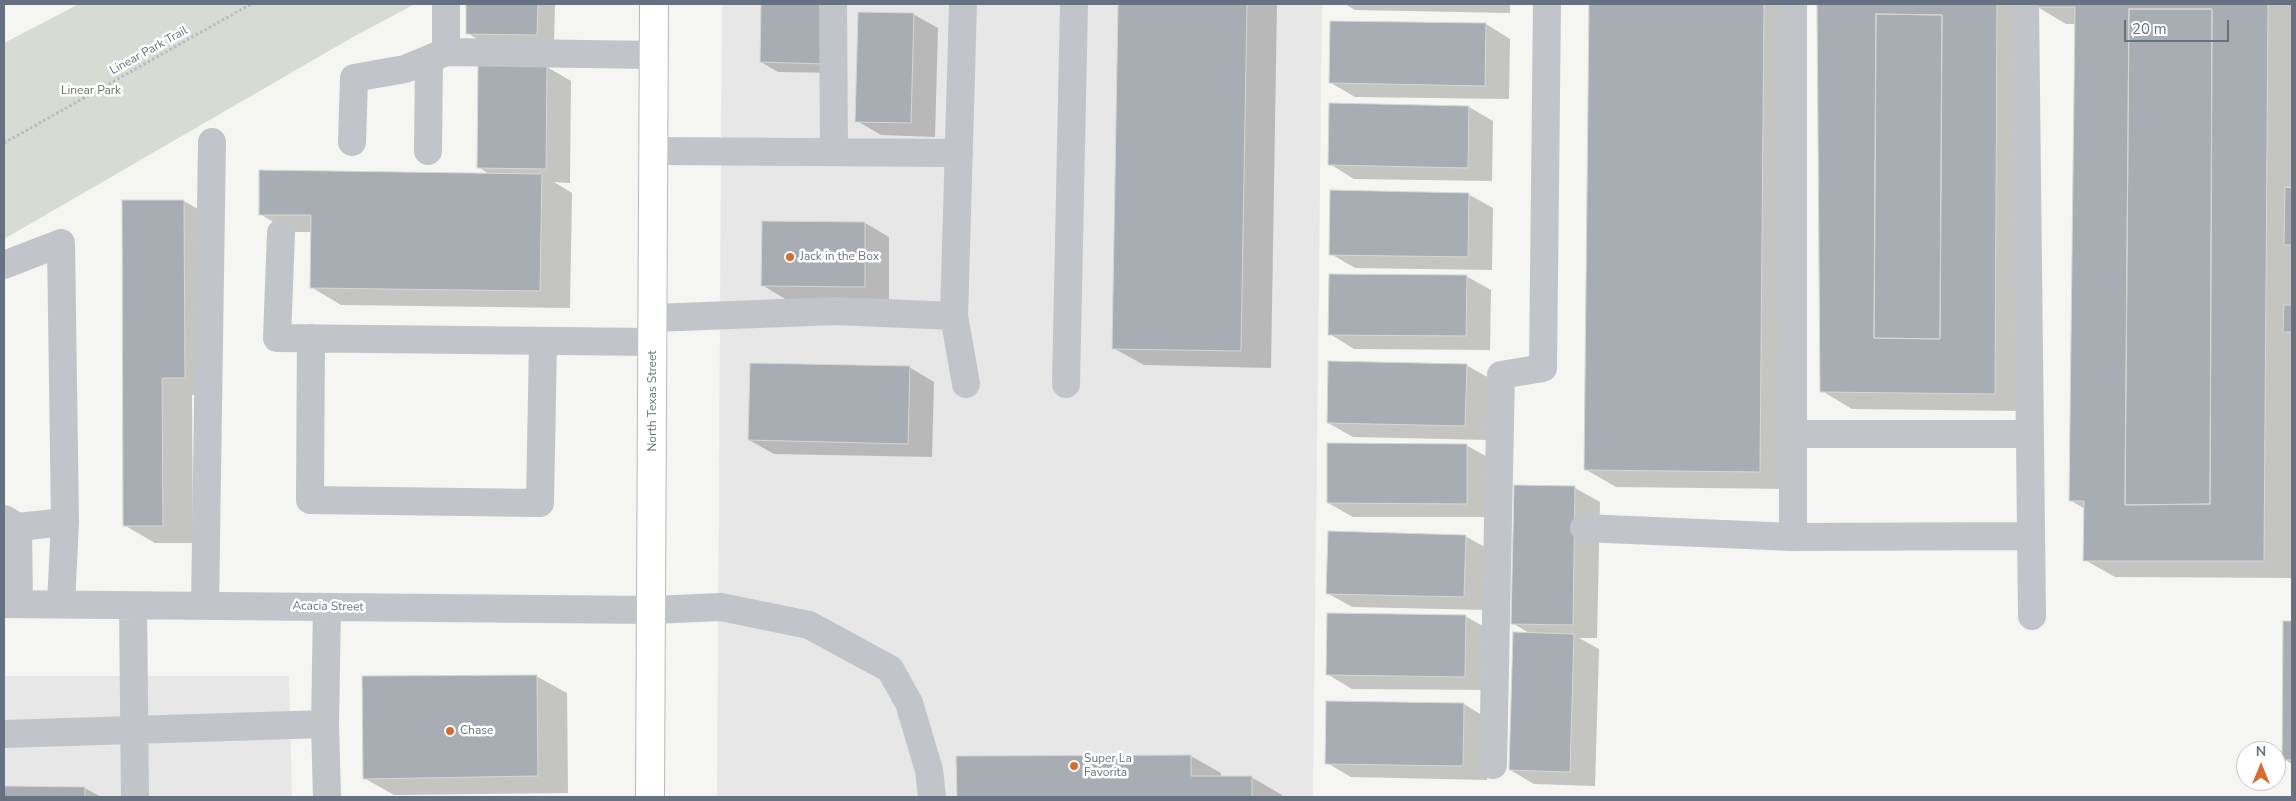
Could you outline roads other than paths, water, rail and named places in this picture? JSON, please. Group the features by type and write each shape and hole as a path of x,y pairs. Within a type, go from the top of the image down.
{"main road":[{"name":"North Texas Street","path":"650,797 654,4"}],"street":[{"path":"428,151 438,56 446,4"},
{"path":"833,4 834,152"},
{"path":"963,4 954,316 966,384"},
{"path":"1066,384 1074,4"},
{"path":"1493,764 1501,376 1543,368 1547,4"},
{"path":"1793,4 1793,537"},
{"path":"2025,4 2032,616"},
{"path":"352,142 354,78 406,69 438,56 654,55"},
{"path":"205,606 212,142"},
{"path":"653,151 959,154"},
{"path":"281,233 277,338 543,341 836,311 954,316"},
{"path":"4,264 61,243 65,522 61,604"},
{"path":"311,338 310,500 540,503 543,341"},
{"path":"1793,434 2030,434"},
{"path":"11,604 11,523 65,522"},
{"path":"1584,528 1793,537 2031,536"},
{"name":"Acacia Street","path":"11,604 652,610 722,607 809,625 890,669 909,703 929,770 932,797"},
{"path":"133,606 135,797"},
{"path":"327,607 325,724 327,797"},
{"path":"4,734 325,724"}],"place":[{"name":"Jack in the Box","path":"790,257"},
{"name":"Chase","path":"450,731"},
{"name":"Super La Favorita","path":"1074,766"}],"park label":[{"name":"Linear Park","path":"91,91"}]}
